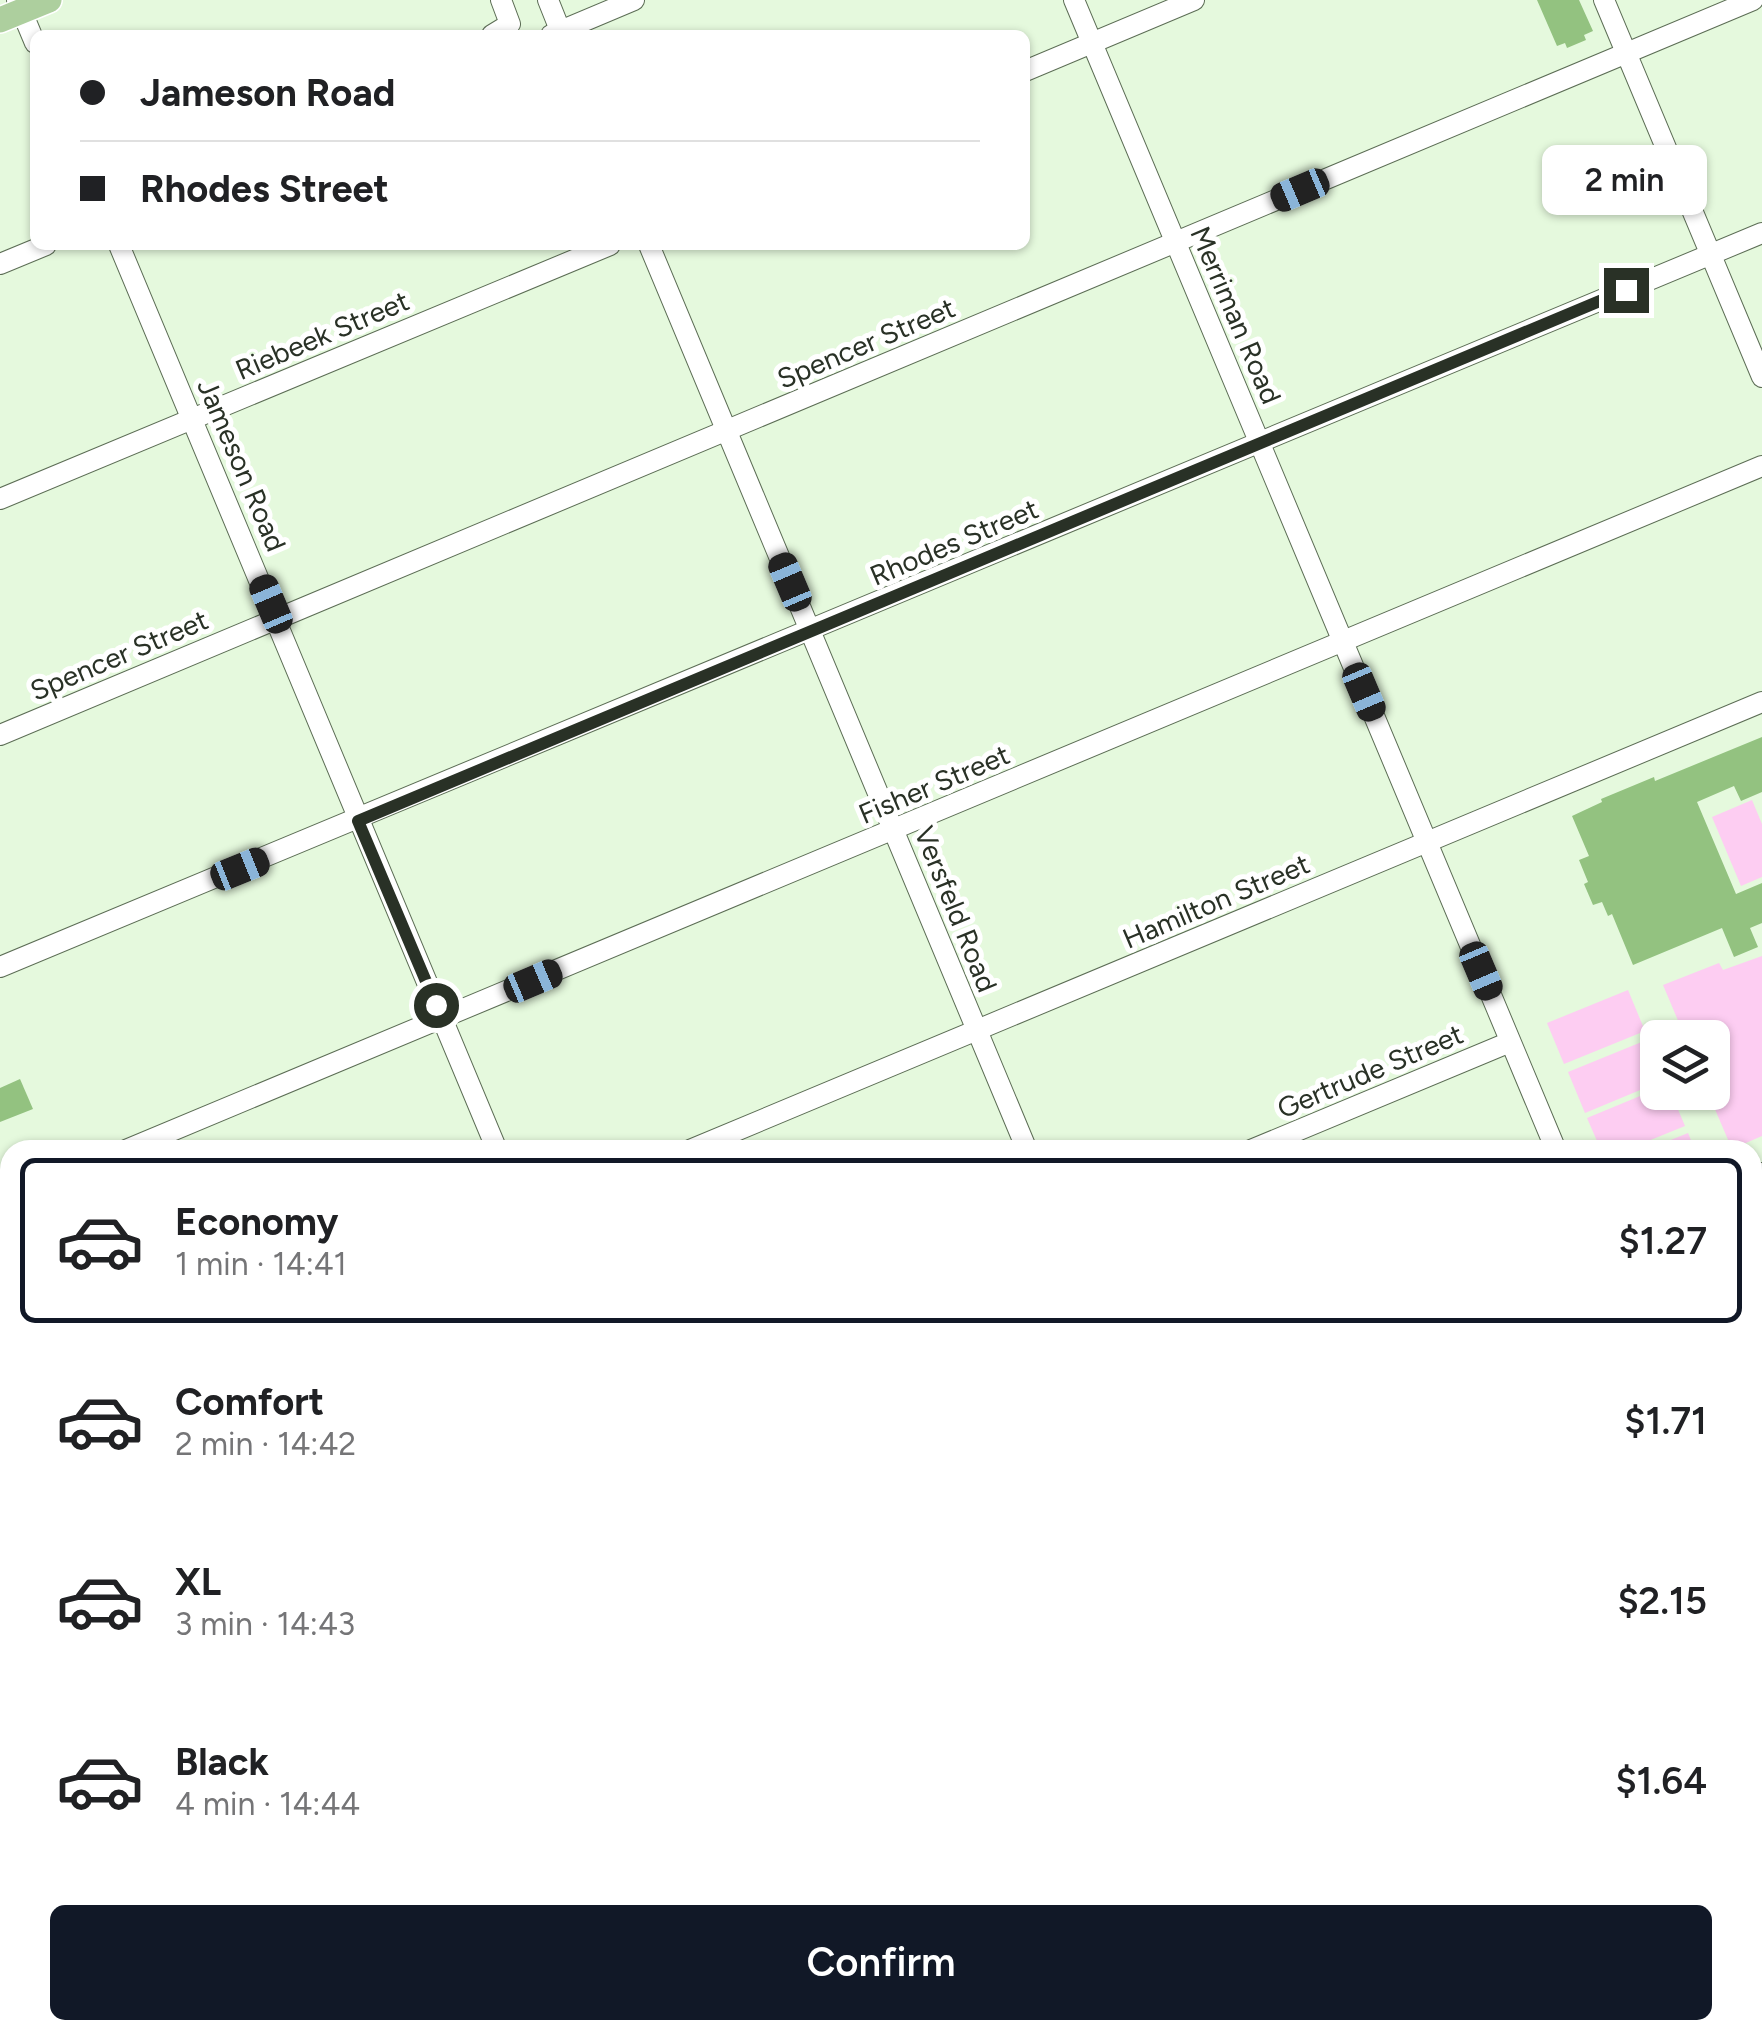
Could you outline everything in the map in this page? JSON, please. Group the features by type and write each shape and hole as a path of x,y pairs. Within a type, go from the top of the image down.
{"main road":[{"path":"13,11 49,0"}],"street":[{"path":"500,30 510,24 501,0"},
{"path":"548,0 557,30"},
{"path":"567,30 634,0"},
{"name":"Merriman Road","path":"1074,0 1552,1140"},
{"path":"1030,69 1194,0"},
{"path":"1604,0 1762,377"},
{"name":"Spencer Street","path":"0,734 1753,0"},
{"path":"13,11 30,36"},
{"name":"Rhodes Street","path":"0,967 1762,233"},
{"path":"0,264 34,250"},
{"name":"Jameson Road","path":"122,250 493,1140"},
{"name":"Riebeek Street","path":"0,498 598,250"},
{"name":"Versfeld Road","path":"651,250 1024,1140"},
{"name":"Fisher Street","path":"150,1140 1762,466"},
{"name":"Hamilton Street","path":"714,1140 1762,702"},
{"name":"Gertrude Street","path":"1275,1140 1510,1042"}],"shaded area":[{"path":"1752,800 1762,824 1762,877 1741,886 1712,817"},
{"path":"1762,956 1762,1136 1753,1140 1728,1140 1715,1110 1730,1110 1730,1020 1678,1020 1663,985 1719,963 1723,970"},
{"path":"1628,990 1640,1020 1640,1033 1564,1064 1547,1023"},
{"path":"1640,1043 1640,1090 1585,1113 1568,1072"},
{"path":"1640,1096 1640,1110 1678,1110 1685,1126 1651,1140 1597,1140 1587,1118"},
{"path":"1688,1133 1691,1140 1671,1140"}],"building":[{"path":"1537,0 1579,0 1593,31 1584,35 1586,40 1567,48 1565,43 1557,46"},
{"path":"1762,737 1762,792 1741,801 1734,786 1697,802 1736,894 1762,883 1762,923 1750,928 1758,947 1734,957 1722,928 1633,965 1612,914 1608,916 1602,902 1593,905 1584,884 1588,882 1579,860 1589,856 1572,816 1602,802 1601,799"},
{"path":"20,1079 33,1109 0,1122 0,1088"}],"route":[{"path":"436,1005 358,821 1626,290"}]}
